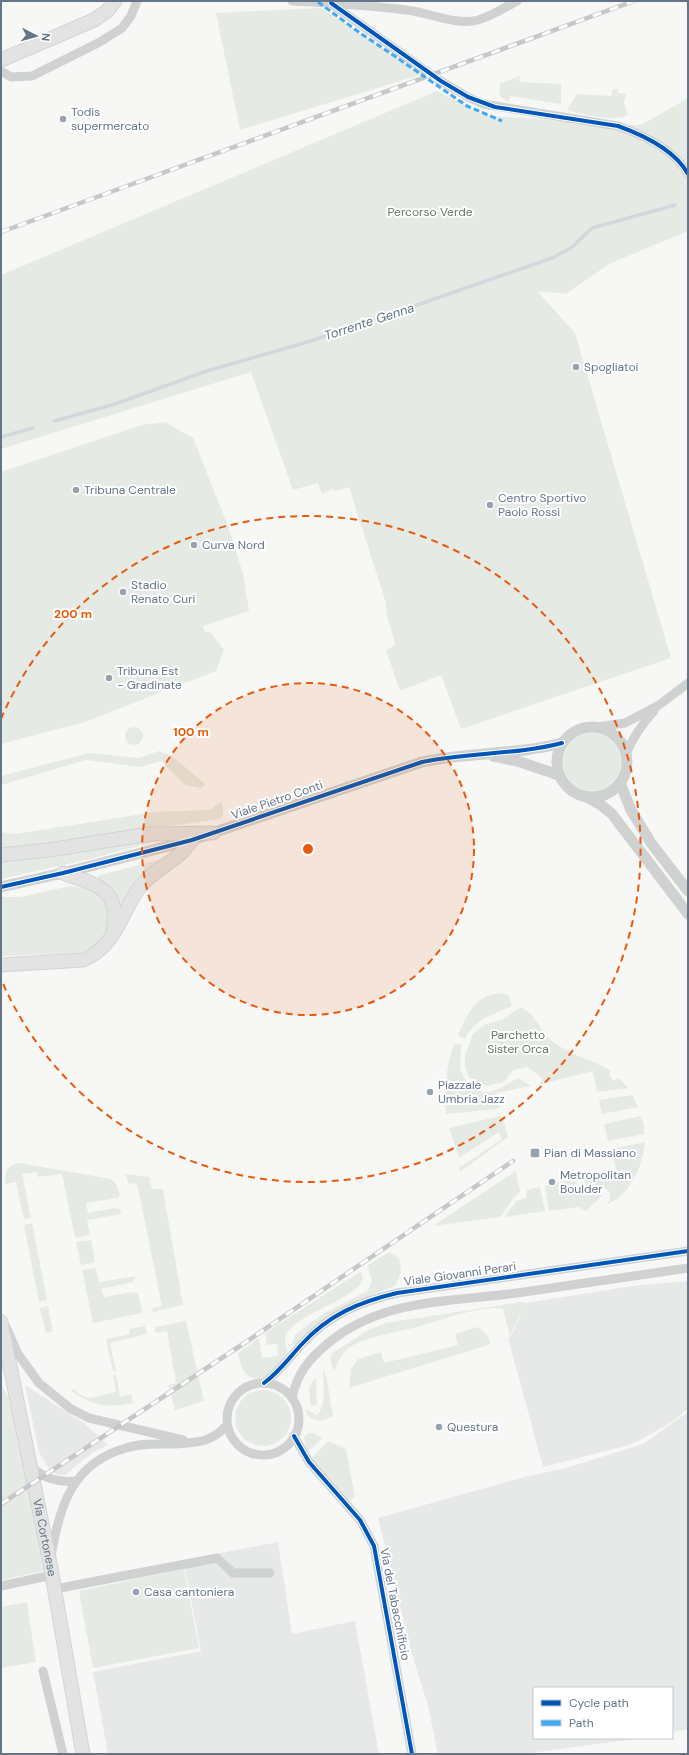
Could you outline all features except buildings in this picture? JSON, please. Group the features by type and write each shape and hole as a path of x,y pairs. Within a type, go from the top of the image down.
{"main road":[{"path":"1,60 94,20 107,11 115,1"},
{"path":"1,855 49,850 149,834 213,833"},
{"path":"1,966 83,960 95,955 111,938 140,887 149,876 182,852 192,840"},
{"path":"63,874 92,882 103,888 109,895 114,905 116,916 111,938"},
{"name":"Via Cortonese","path":"1,1322 55,1589 83,1754"}],"street":[{"path":"1,71 11,77 32,76 100,42 122,28 131,16 137,1"},
{"path":"292,1 406,10 452,20 477,20 495,13 514,2"},
{"path":"331,3 426,70"},
{"path":"441,81 483,104 618,126 636,132 676,159 688,174"},
{"name":"Viale Pietro Conti","path":"1,887 63,874 192,840 422,762 481,754 544,748 562,743 568,736 577,730 586,727 625,723 659,705 688,683"},
{"name":"Viale Pietro Conti","path":"620,783 625,774 627,764 626,754 640,726 659,705"},
{"path":"596,727 606,730 615,736 622,744 626,754"},
{"path":"562,743 557,753 556,765 565,786 574,793 586,797 601,805 612,814 688,914"},
{"name":"Viale Pietro Conti","path":"481,754 517,761 559,775"},
{"path":"586,797 605,795 620,783 631,810 651,843 688,891"},
{"name":"Viale Giovanni Perari","path":"264,1383 274,1376 301,1344 318,1328 339,1313 373,1298 397,1293 688,1250"},
{"name":"Viale Giovanni Perari","path":"292,1398 296,1382 314,1355 350,1327 404,1306 513,1293 688,1268"},
{"path":"1,1316 18,1354 39,1383 71,1409 89,1418 194,1442"},
{"path":"264,1383 275,1385 285,1390 292,1398 298,1416 298,1426 294,1436 285,1447 271,1454 257,1454 243,1449 232,1439 227,1425 227,1411 233,1398 240,1390 250,1385 264,1383"},
{"path":"1,1586 51,1569 61,1509 76,1481 94,1464 108,1455 125,1448 141,1445 208,1440 218,1435 227,1425"},
{"name":"Via del Tabacchificio","path":"294,1436 309,1462 360,1520 374,1546 402,1692 412,1754"},
{"path":"30,1466 55,1481 76,1481"},
{"path":"55,1589 217,1558 233,1573 270,1573"},
{"path":"43,1671 62,1754"}],"shaded area":[{"path":"688,1281 688,1409 673,1421 644,1438 626,1446 543,1467 508,1338 512,1335 526,1303 632,1286"},
{"path":"25,1385 85,1424 108,1445 92,1453 65,1475 59,1475 50,1471 39,1452"},
{"path":"688,1412 688,1729 673,1732 673,1687 533,1687 533,1739 635,1739 523,1754 438,1754 428,1706 411,1651 378,1518 524,1477 566,1468 643,1444"},
{"path":"278,1542 292,1634 355,1621 379,1754 108,1754 93,1672 201,1651 185,1568 89,1587 88,1578"}],"green space":[{"path":"321,8 423,74 240,130 216,13"},
{"path":"520,76 519,82 561,84 561,104 510,96 509,102 503,99 499,92 501,83"},
{"path":"613,89 618,89 618,93 626,94 624,103 628,115 607,118 567,110 577,94 611,96"},
{"name":"Percorso Verde","path":"437,91 486,116 545,119 595,125 641,125 688,98 688,231 609,264 566,294 537,291 575,333 671,658 461,729 441,675 400,691 386,650 395,645 387,614 386,603 349,487 335,491 333,489 322,494 318,483 293,490 251,372 1,449 1,275"},
{"name":"Stadio Renato Curi","path":"165,422 193,438 228,526 243,574 249,611 203,626 205,632 210,632 224,650 216,671 85,722 1,744 1,472 142,425"},
{"path":"130,727 138,727 143,732 141,743 138,745 130,745 125,740 125,732"},
{"path":"592,733 608,738 616,746 621,762 616,778 608,786 592,791 576,786 568,778 563,762 568,746 576,738"},
{"path":"159,751 172,756 206,785 201,788 185,785 161,761 140,767 86,760 1,785 1,776 89,753 139,758"},
{"path":"221,802 223,806 223,814 220,819 1,850 1,832 16,834 155,812 210,810"},
{"path":"168,838 94,858 1,879 1,860 16,860"},
{"path":"159,860 122,904 112,890 98,878 100,875"},
{"path":"70,886 88,889 99,896 107,904 111,924 103,938 91,948 79,953 1,956 1,897 21,897"},
{"path":"502,993 509,996 512,1006 479,1022 473,1027 465,1039 458,1035 469,1013 476,1004 488,996"},
{"name":"Parchetto Sister Orca","path":"521,1007 535,1019 544,1033 552,1041 574,1054 611,1071 609,1075 614,1081 619,1078 628,1088 597,1092 593,1071 541,1084 542,1078 528,1067 513,1070 504,1082 487,1086 477,1083 469,1077 465,1066 465,1055 473,1034 484,1025 501,1020"},
{"path":"455,1043 462,1045 460,1063 462,1074 468,1083 481,1092 493,1091 518,1078 531,1086 496,1093 500,1107 497,1109 446,1114 447,1069"},
{"path":"632,1095 638,1107 602,1114 599,1100"},
{"path":"500,1116 503,1118 508,1137 460,1172 459,1168 502,1139 499,1132 459,1158 449,1128"},
{"path":"641,1116 644,1125 644,1134 608,1141 604,1124"},
{"path":"645,1142 641,1164 635,1177 620,1196 606,1205 610,1199 610,1192 605,1189 587,1187 583,1177 616,1169 611,1149"},
{"path":"20,1163 111,1179 116,1184 120,1194 118,1198 86,1203 88,1213 115,1208 119,1209 122,1214 87,1220 90,1235 75,1238 62,1174 38,1177 37,1172 22,1174 31,1218 24,1219 16,1182 6,1184 6,1173 9,1167"},
{"path":"516,1171 520,1192 515,1196 500,1217 433,1226"},
{"path":"125,1174 149,1177 152,1189 163,1189 183,1305 153,1312 152,1308 162,1306 137,1183 129,1184"},
{"path":"575,1179 579,1191 586,1195 600,1194 602,1196 586,1211 579,1207 549,1211 545,1186"},
{"path":"540,1187 545,1211 505,1217 516,1201 526,1198 527,1190"},
{"path":"32,1223 47,1300 39,1302 24,1225"},
{"path":"91,1240 95,1262 81,1265 76,1242"},
{"path":"389,1252 399,1258 401,1270 395,1286 372,1295 296,1345 292,1343 295,1335 321,1315 367,1291 372,1282 368,1265"},
{"path":"96,1268 99,1282 136,1276 133,1282 101,1289 104,1297 132,1292 138,1293 142,1313 93,1323 82,1270"},
{"path":"361,1271 363,1280 357,1288 335,1302 309,1315 289,1330 285,1338 288,1353 274,1373 264,1378 257,1379 252,1378 244,1371 239,1360 238,1353 259,1338 262,1358 278,1356 277,1344 267,1345 265,1333"},
{"path":"521,1302 526,1303 510,1336 503,1309 494,1308 471,1311 413,1328 375,1337 353,1345 346,1350 339,1360 334,1372 330,1358 333,1353 368,1330 386,1323"},
{"path":"48,1306 53,1332 46,1333 40,1308"},
{"path":"186,1321 204,1401 175,1410 168,1385 176,1383 167,1331 155,1333 155,1327"},
{"path":"145,1326 147,1334 110,1343 116,1371 113,1371 106,1339 130,1334 129,1329"},
{"path":"478,1327 486,1334 491,1344 349,1388 351,1369 358,1359 381,1352 384,1363 458,1345 455,1334"},
{"path":"323,1370 326,1375 333,1416 325,1420 316,1420 309,1417 305,1409 317,1415 320,1411 324,1394"},
{"path":"113,1375 116,1375 120,1397 131,1394 133,1403 107,1406 100,1405 71,1391 73,1389 84,1397 90,1398 116,1392"},
{"path":"316,1378 317,1405 311,1406 309,1388"},
{"path":"1,1384 9,1398 44,1571 1,1580"},
{"path":"257,1390 269,1390 279,1394 287,1402 291,1412 291,1424 287,1434 279,1442 269,1446 257,1446 247,1442 239,1434 235,1424 235,1412 239,1402 247,1394"},
{"path":"308,1433 313,1433 322,1438 307,1453 304,1437"},
{"path":"328,1441 346,1449 355,1497 351,1500 347,1500 319,1470 312,1458"},
{"path":"184,1569 199,1648 93,1668 79,1591"},
{"path":"27,1602 36,1662 1,1668 1,1607"}],"waterway":[{"name":"Torrente Genna","path":"54,421 112,405 207,371 304,343 371,321 552,258 571,248 592,228 675,205"},
{"name":"Torrente Genna","path":"1,437 33,428"}],"tunnel":[{"path":"426,71 441,81"}],"railway":[{"path":"1,232 634,1"},
{"path":"1,1504 240,1346 513,1161"}],"marked path":[{"path":"318,2 360,33 467,106 502,121"}],"cycle path":[{"path":"331,3 441,81 468,97 495,107 618,126 658,144 675,158 688,174"},
{"path":"1,887 63,873 192,840 422,762 457,756 527,750 562,743"},
{"path":"264,1383 279,1370 301,1345 322,1325 357,1305 397,1293 688,1251"},
{"path":"294,1436 309,1462 360,1520 374,1546 412,1754"}],"place":[{"name":"Todis supermercato","path":"63,119"},
{"name":"Spogliatoi","path":"576,367"},
{"name":"Tribuna Centrale","path":"76,490"},
{"name":"Centro Sportivo Paolo Rossi","path":"490,505"},
{"name":"Curva Nord","path":"194,545"},
{"name":"Stadio Renato Curi","path":"123,592"},
{"name":"Tribuna Est - Gradinate","path":"109,678"},
{"name":"Piazzale Umbria Jazz","path":"430,1092"},
{"name":"Pian di Massiano","path":"535,1153"},
{"name":"Metropolitan Boulder","path":"552,1182"},
{"name":"Questura","path":"439,1427"},
{"name":"Casa cantoniera","path":"136,1592"}]}
